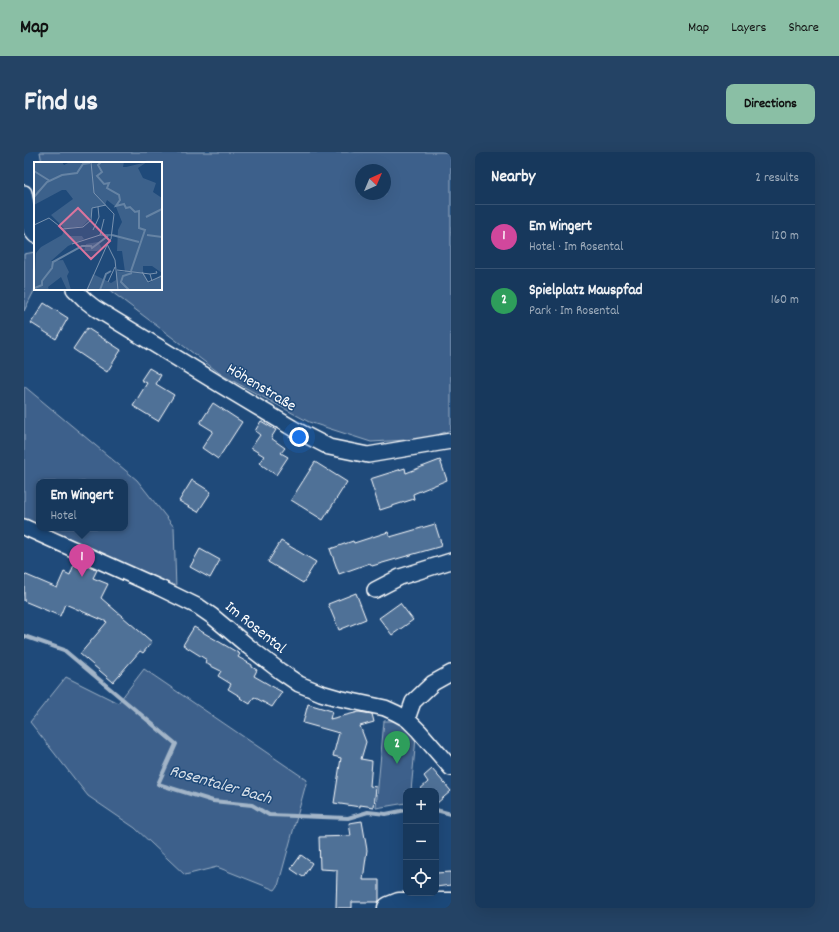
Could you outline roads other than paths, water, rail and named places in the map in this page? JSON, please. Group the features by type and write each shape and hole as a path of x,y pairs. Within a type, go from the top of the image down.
{"main road":[{"path":"389,908 399,904 451,904"}],"street":[{"path":"24,193 34,233"},
{"name":"Höhenstraße","path":"75,290 95,308 294,429 329,447 368,455 451,441"},
{"name":"Im Rosental","path":"24,527 199,607 280,671 299,684 338,698 385,708 407,718 451,768"},
{"path":"375,590 400,577 451,561"},
{"path":"407,718 414,702 434,683 451,673"}],"waterway":[{"name":"Rosentaler Bach","path":"24,636 64,650 176,744 158,784 213,801 252,805 269,815 348,818 368,812 386,814 403,811"},
{"name":"Rosentaler Bach","path":"439,811 451,814"}],"place":[{"name":"Em Wingert","path":"82,577"},
{"name":"Spielplatz Mauspfad","path":"397,764"}]}
